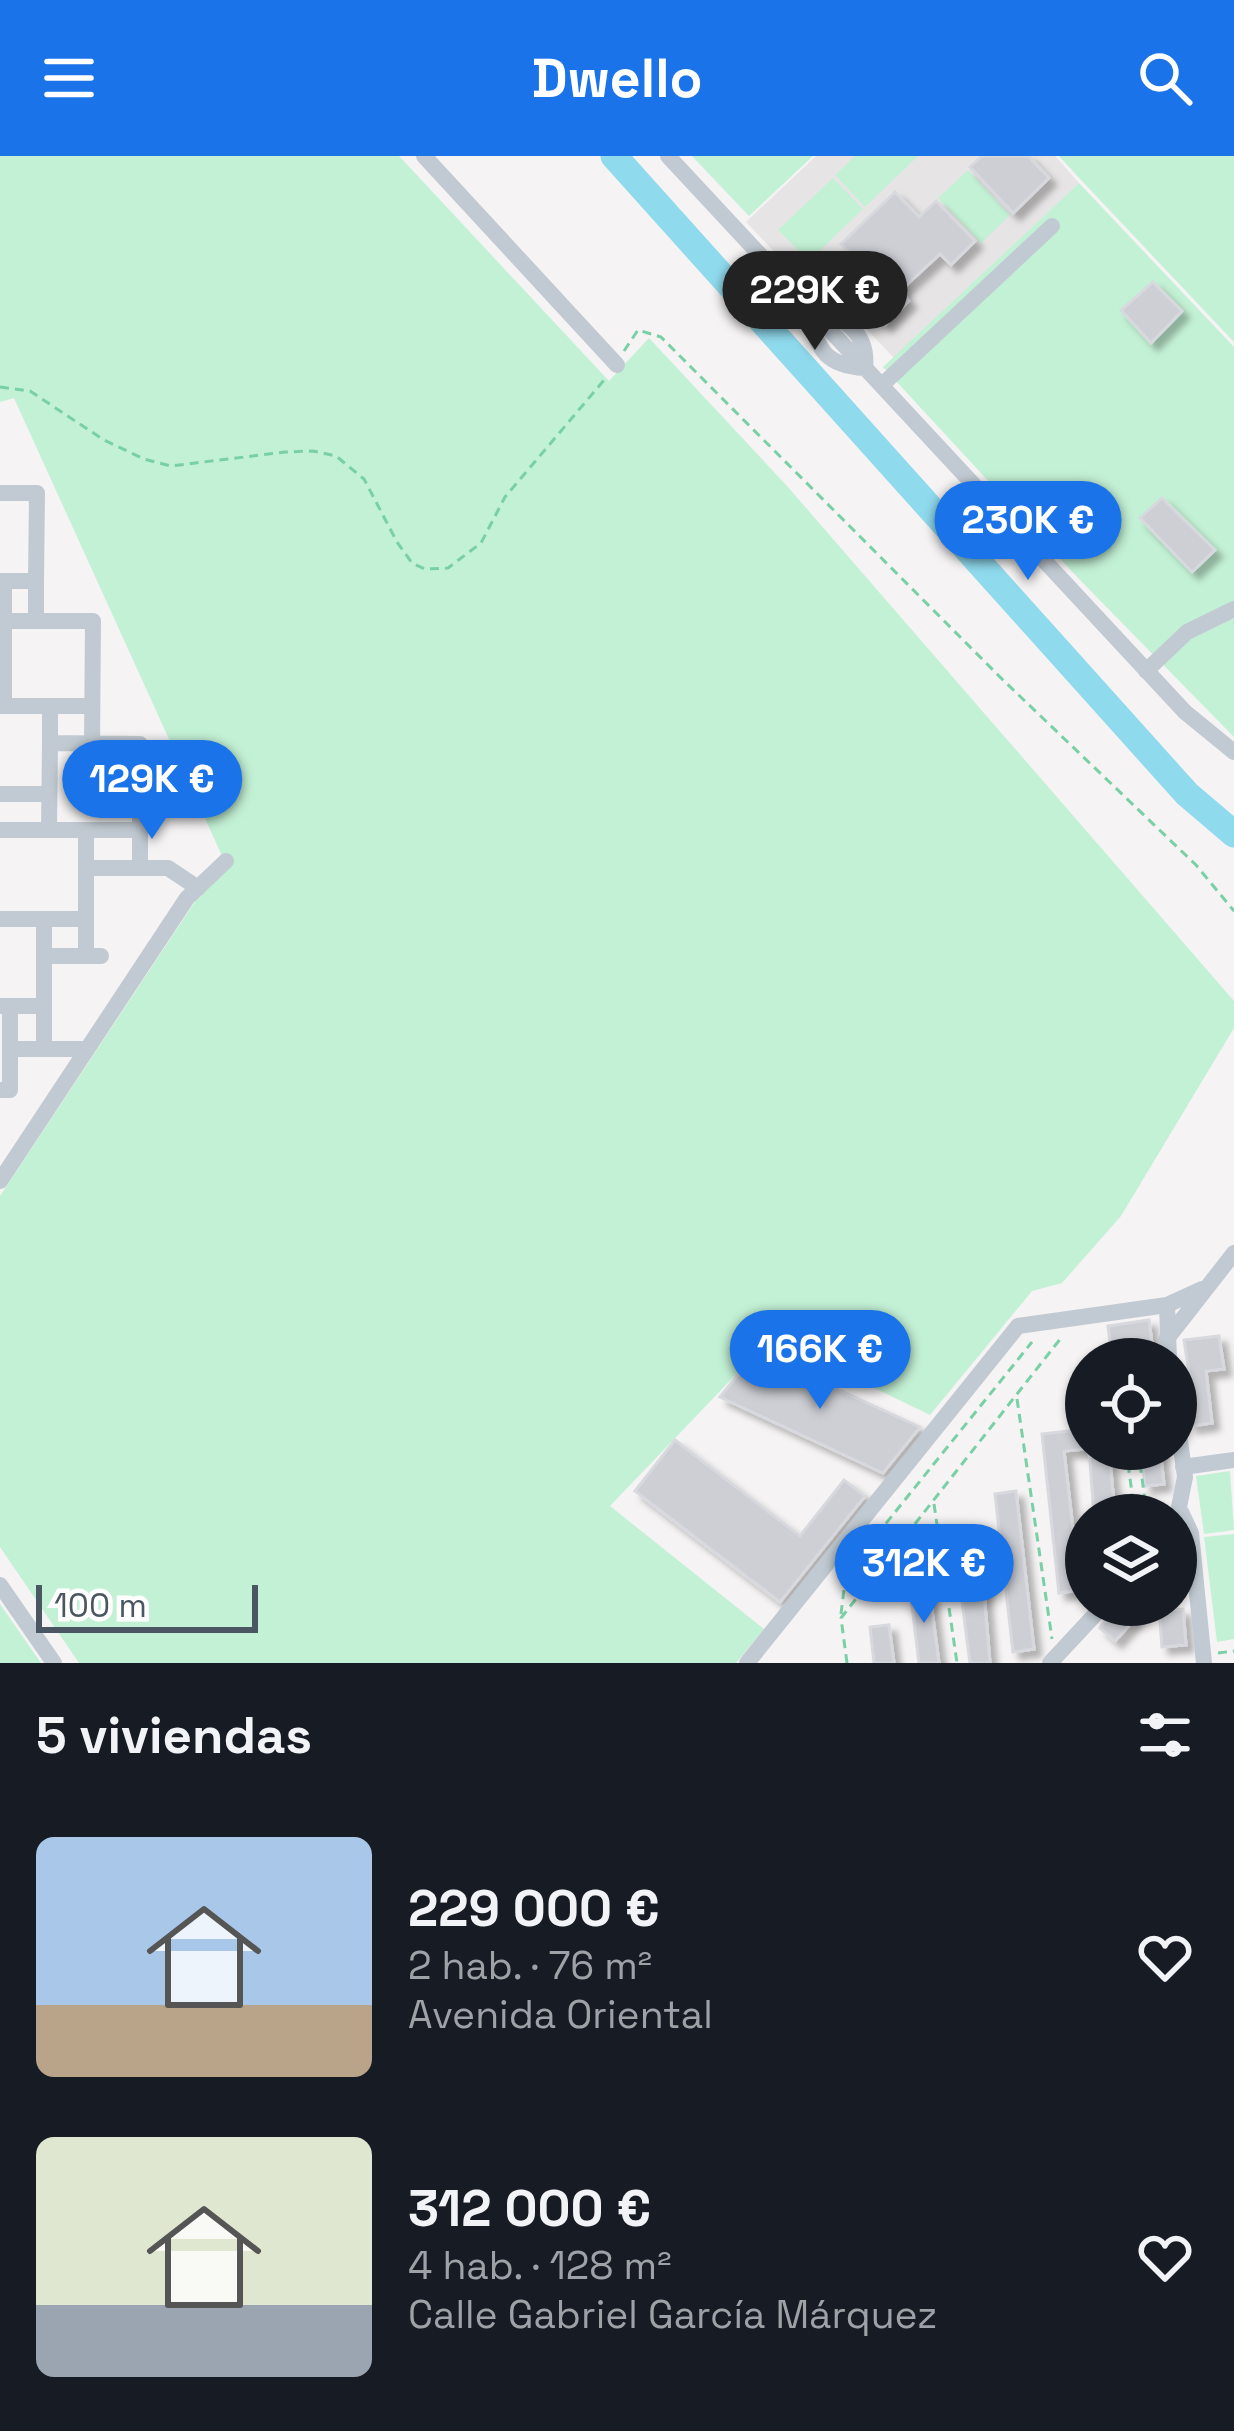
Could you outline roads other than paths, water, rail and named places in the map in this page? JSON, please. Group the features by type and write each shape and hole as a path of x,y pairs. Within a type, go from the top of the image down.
{"street":[{"path":"424,156 617,364"},
{"path":"668,156 1146,671 1185,712 1234,752"},
{"path":"882,385 1052,226"},
{"path":"0,494 37,494 36,620"},
{"path":"37,581 2,581 2,706 92,706"},
{"path":"1146,671 1187,632 1234,609"},
{"path":"4,621 93,621 92,743"},
{"path":"49,830 50,706"},
{"path":"50,743 140,744 140,868"},
{"path":"0,794 50,794"},
{"path":"0,830 140,830"},
{"path":"44,956 94,956 86,920 86,830"},
{"path":"0,1181 187,898 226,861"},
{"path":"86,868 168,868 197,888"},
{"path":"44,919 44,1049"},
{"path":"0,920 86,920"},
{"path":"0,1090 10,1090 5,1006 44,1006"},
{"path":"10,1049 86,1049"},
{"path":"1167,1338 1234,1253"},
{"path":"746,1663 1018,1326 1167,1305 1202,1289"},
{"path":"1166,1338 1167,1305"},
{"path":"1197,1465 1234,1460"},
{"path":"0,1585 54,1663"},
{"path":"1197,1593 1204,1663"},
{"path":"1052,1661 1084,1626"}],"waterway":[{"path":"614,156 1187,794 1234,834"}]}
